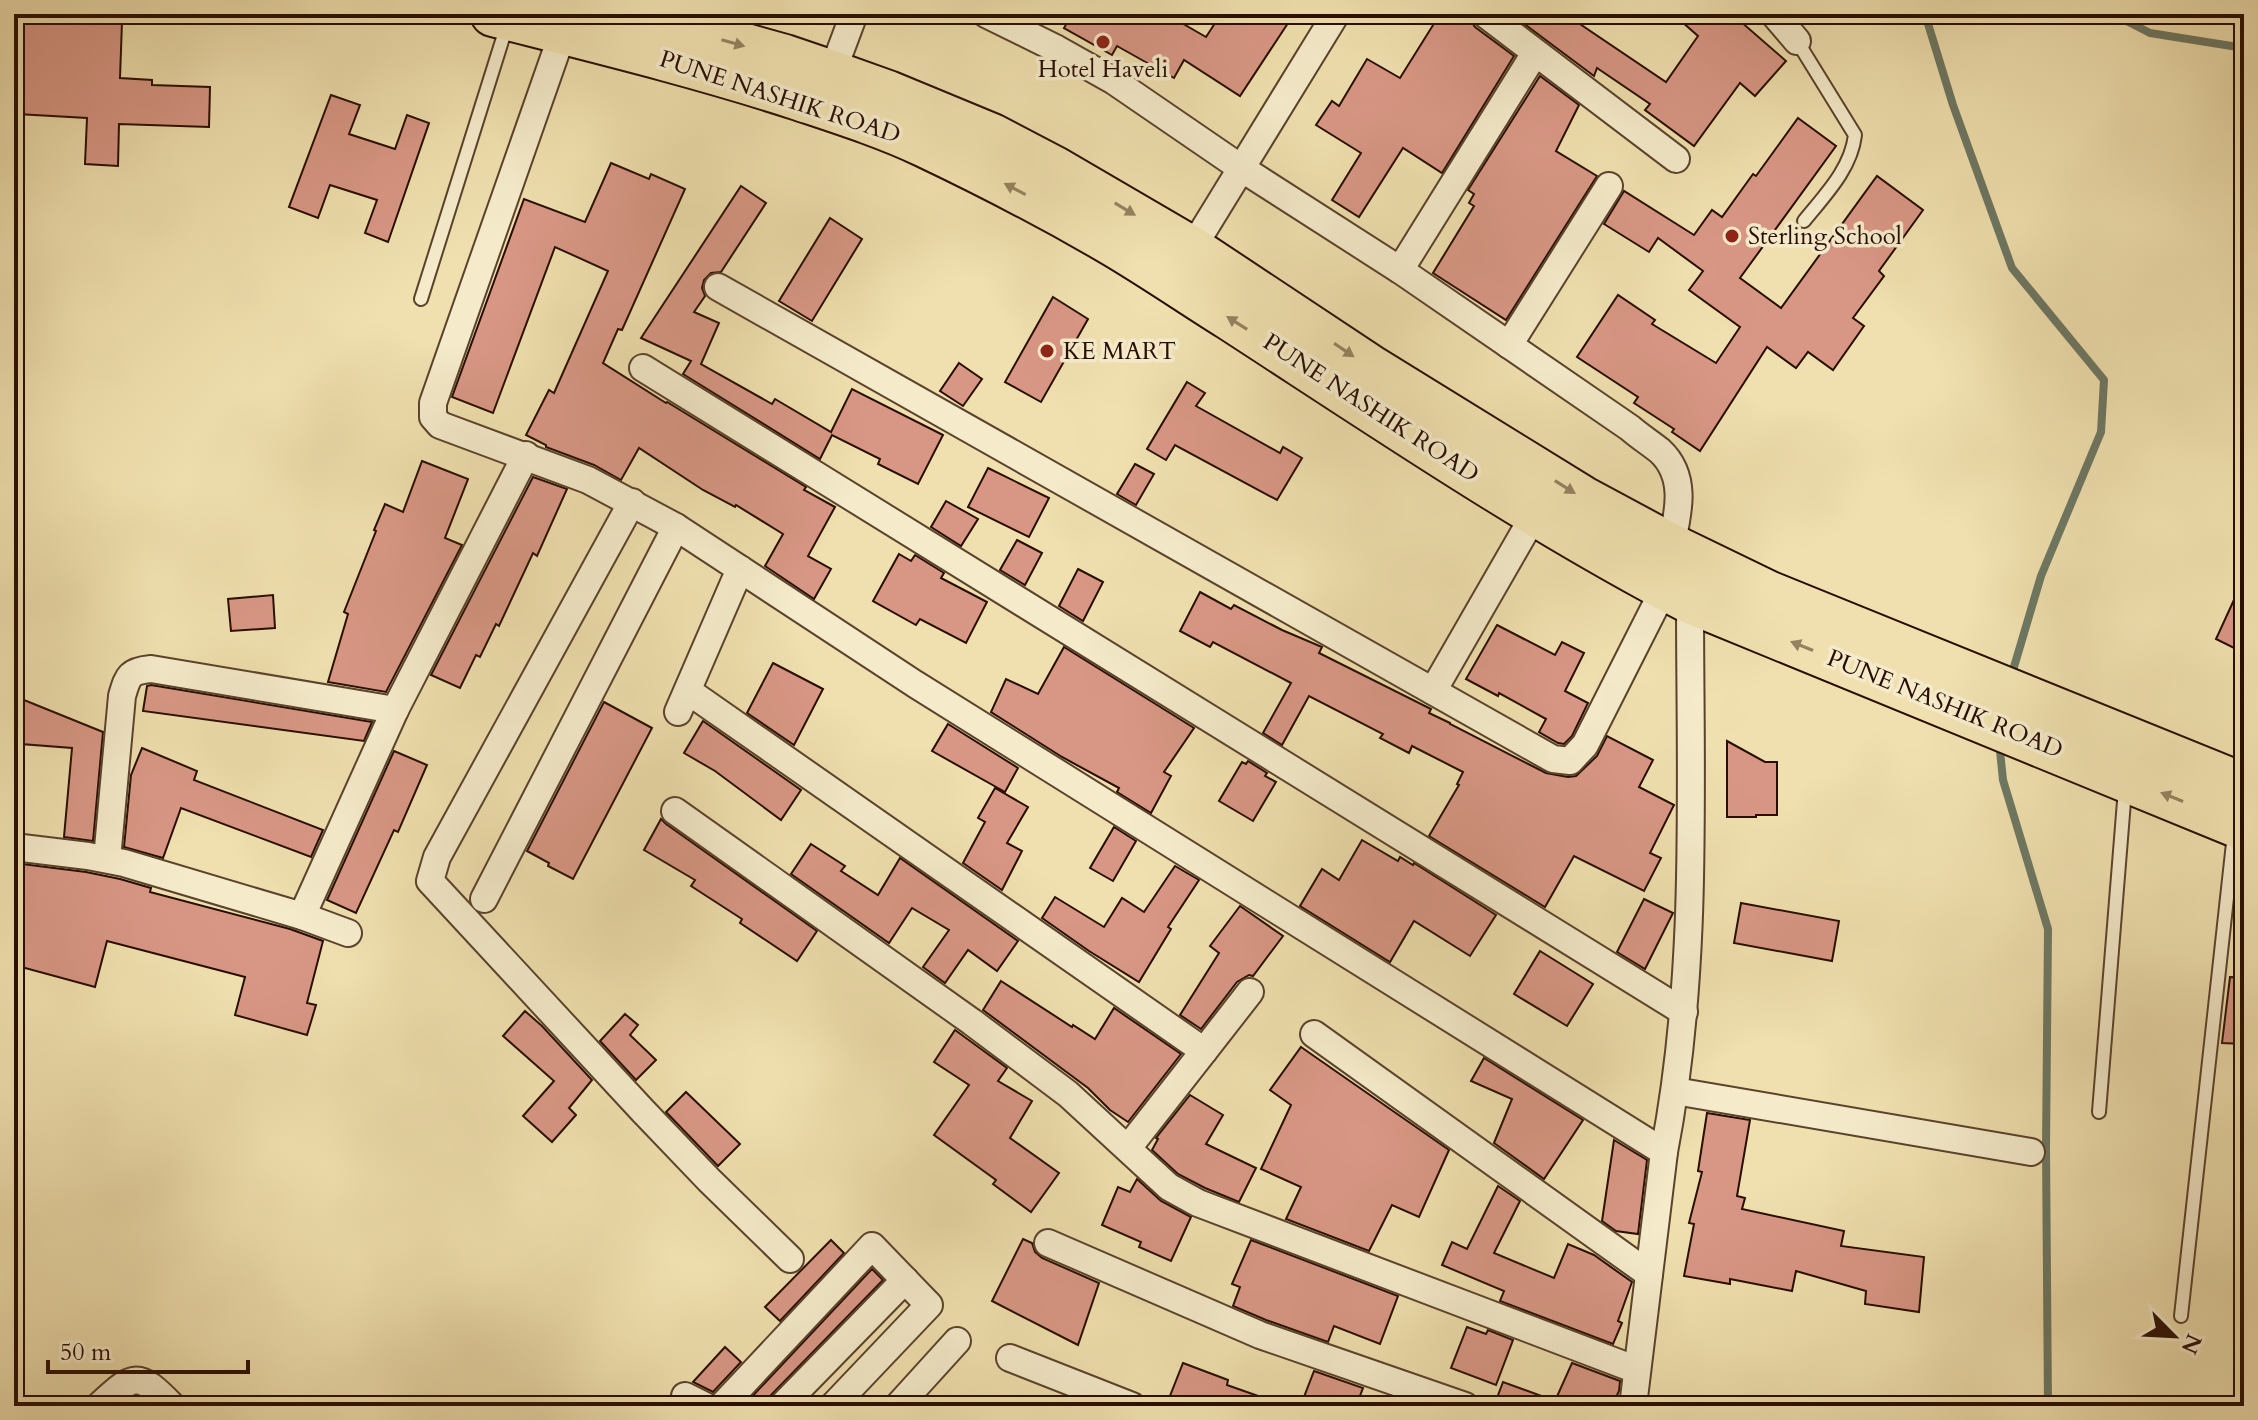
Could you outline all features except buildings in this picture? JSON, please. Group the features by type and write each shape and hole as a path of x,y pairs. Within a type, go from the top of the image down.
{"highway":[{"name":"PUNE NASHIK ROAD","path":"631,14 785,57 888,93 992,136 1055,169 1413,437 1536,512 1675,578 2126,778 2241,812"},
{"name":"PUNE NASHIK ROAD","path":"501,16 749,82 846,113 921,143 1012,187 1112,243 1182,265 1373,369 1582,498 1675,578 1770,594 2241,812"}],"street":[{"path":"832,73 854,14"},
{"path":"986,14 1114,81 1241,168 1400,270 1630,428 1662,453 1674,473 1680,505 1675,578 1690,913 1675,1091 1664,1152 1633,1406"},
{"path":"1182,265 1336,14"},
{"path":"1485,14 1676,159"},
{"path":"1774,14 1797,41"},
{"path":"563,32 433,403 433,417 440,425 588,480 676,527 927,692 1664,1152"},
{"path":"1400,270 1535,53"},
{"path":"1509,345 1609,186"},
{"path":"718,287 1553,759 1570,761 1585,745 1675,578"},
{"path":"643,368 1684,1012"},
{"path":"302,916 395,710 526,455"},
{"path":"632,502 437,857 430,881 643,1111 790,1259"},
{"path":"1433,691 1536,512"},
{"path":"484,899 676,527"},
{"path":"740,569 683,702 1204,1051"},
{"path":"107,859 122,696 128,678 136,670 151,669 395,710"},
{"path":"675,811 1068,1094 1169,1187 1198,1203 1637,1370"},
{"path":"14,847 107,859 302,916 348,933"},
{"path":"1128,1148 1250,992"},
{"path":"1314,1034 1649,1274"},
{"path":"1675,1091 2031,1152"},
{"path":"1048,1243 1260,1335 1465,1406"},
{"path":"722,1406 872,1246 929,1305 833,1406"},
{"path":"782,1406 905,1280"},
{"path":"898,1406 957,1341"},
{"path":"1010,1358 1132,1406"},
{"path":"99,1406 125,1382 140,1379 153,1386 172,1406"}],"lane":[{"path":"421,299 501,16"},
{"path":"1797,41 1855,135 1853,151 1845,167 1804,221"},
{"path":"2099,1112 2126,778"},
{"path":"2181,1316 2241,812"}],"waterway":[{"path":"1925,14 1953,105 2012,268 2104,380 2101,432 2041,576 2011,677"},
{"path":"2113,14 2150,33 2244,48"},
{"path":"1999,741 2003,780 2048,929 2048,1406"}],"place":[{"name":"Hotel Haveli","path":"1103,42"},
{"name":"Sterling School","path":"1732,236"},
{"name":"KE MART","path":"1047,351"}]}
